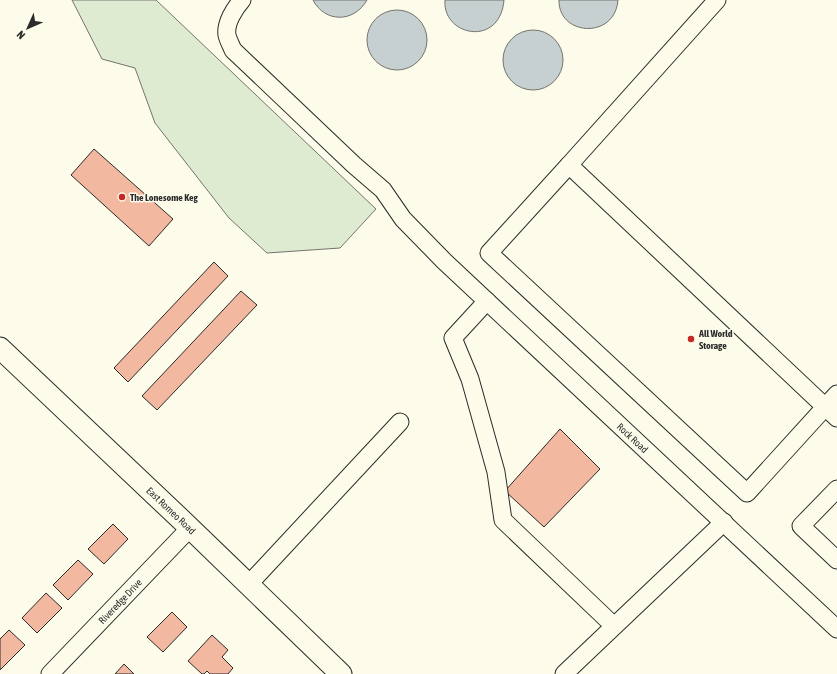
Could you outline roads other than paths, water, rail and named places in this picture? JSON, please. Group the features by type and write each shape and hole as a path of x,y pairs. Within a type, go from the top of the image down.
{"main road":[{"name":"East Romeo Road","path":"0,348 249,584 341,674"}],"street":[{"name":"Rock Road","path":"242,0 235,7 228,23 227,34 233,50 354,165 383,190 403,219 429,247 837,629"},
{"path":"717,0 489,253 747,493 831,412 837,394"},
{"path":"569,165 831,412"},
{"path":"486,301 453,338 470,379 496,472 503,520 614,626"},
{"path":"249,584 400,422"},
{"path":"837,489 801,526 837,560"},
{"path":"564,674 724,522"},
{"name":"Riveredge Drive","path":"50,674 190,528"}],"place":[{"name":"The Lonesome Keg","path":"122,197"},
{"name":"All World Storage","path":"691,339"}]}
